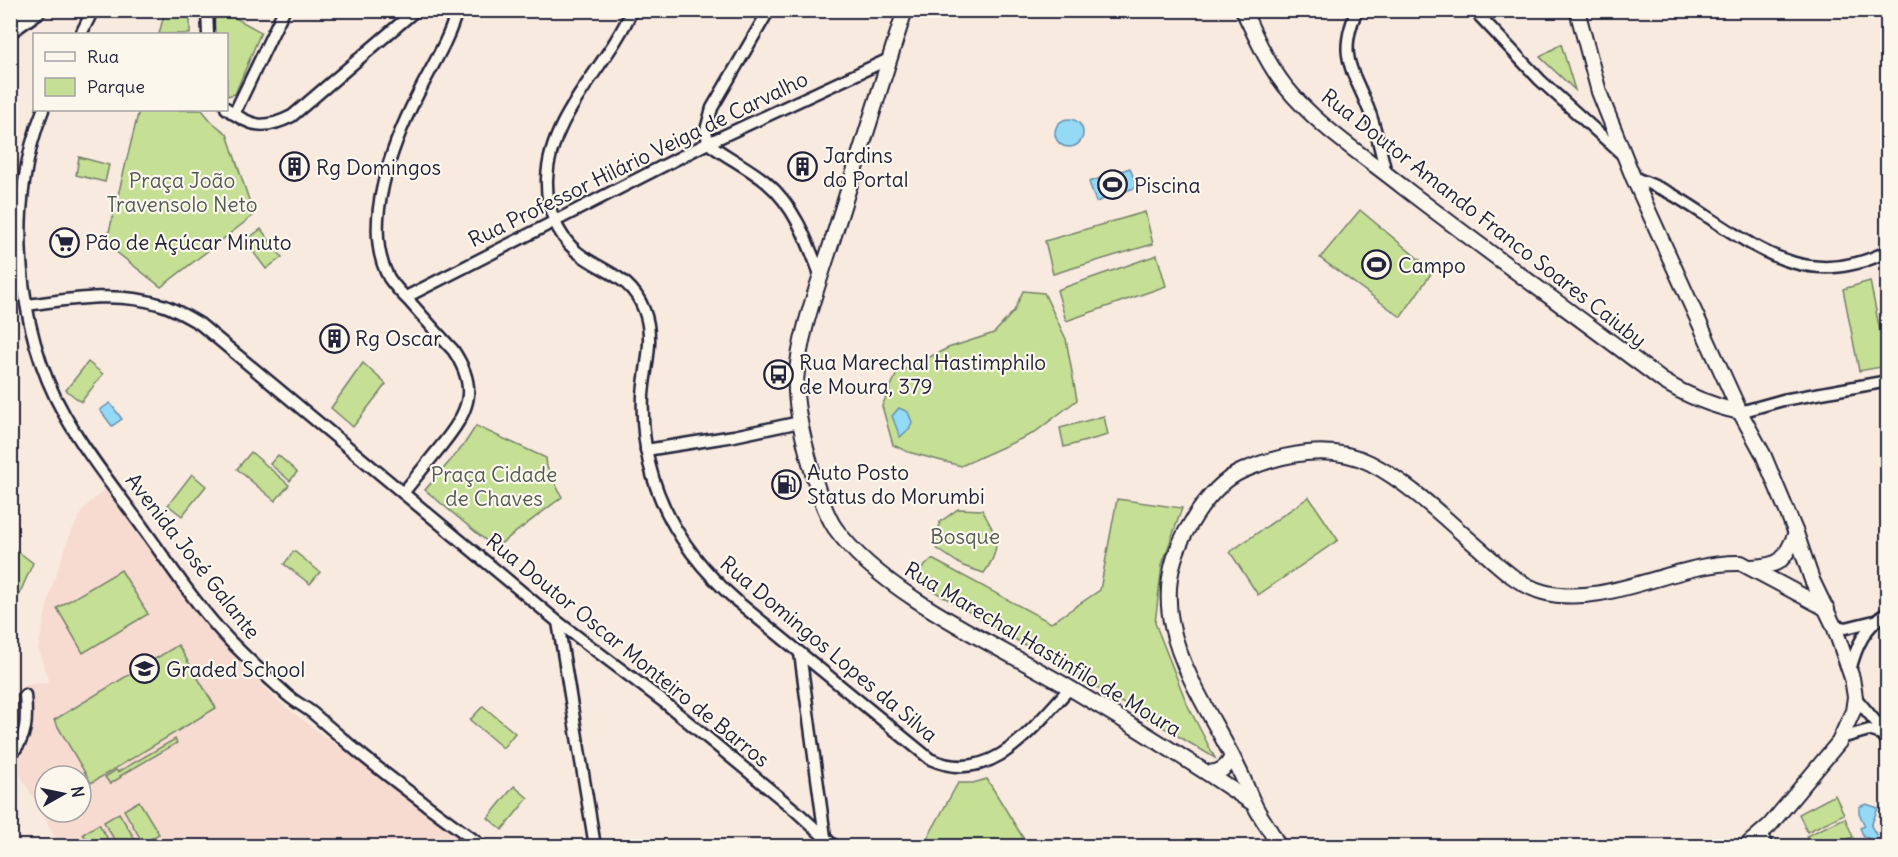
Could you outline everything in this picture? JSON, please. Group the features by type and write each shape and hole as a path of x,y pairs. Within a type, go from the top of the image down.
{"main road":[{"path":"10,30 38,10"}],"street":[{"path":"83,31 84,10"},
{"path":"83,31 93,10"},
{"path":"207,10 208,33"},
{"path":"284,10 230,111 254,124 274,124 292,116 416,10"},
{"path":"402,494 460,421 467,404 468,390 462,362 391,280 384,266 377,239 380,205 400,133 448,38 457,10"},
{"name":"Rua Domingos Lopes da Silva","path":"632,10 557,135 549,164 548,202 554,221 569,244 625,281 643,308 650,341 643,402 646,450 663,506 687,548 718,584 800,653 930,759 950,767 975,766 998,757 1020,740 1070,688"},
{"path":"770,10 712,108 706,130 708,143 764,181 778,194 791,210 821,277"},
{"name":"Rua Marechal Hastinfilo de Moura","path":"905,10 821,277 804,339 796,384 800,422 825,507 835,528 866,561 900,589 1070,688 1254,804"},
{"path":"1357,10 1347,37 1349,62 1355,82 1369,112 1386,173"},
{"path":"1474,10 1540,80 1625,157"},
{"path":"1577,10 1599,92 1633,177 1740,412 1763,454 1796,533 1812,580 1834,626 1850,671 1855,697 1853,711 1841,738 1770,825 1746,846"},
{"name":"Rua Doutor Amando Franco Soares Caiuby","path":"1248,14 1258,43 1285,86 1336,136 1490,254 1663,381 1679,391 1711,404 1740,412"},
{"name":"Rua Professor Hilário Veiga de Carvalho","path":"406,297 708,143 889,59"},
{"name":"Avenida José Galante","path":"43,111 34,131 23,190 22,278 45,375 67,419 148,535 230,641 288,696 313,713 357,751 482,846"},
{"path":"1633,177 1674,195 1754,246 1784,261 1813,268 1835,267 1855,264 1887,251"},
{"name":"Rua Doutor Oscar Monteiro de Barros","path":"27,305 85,298 132,299 164,305 200,324 558,622 664,702 796,811 834,846"},
{"path":"1740,412 1783,400 1887,381"},
{"path":"646,450 734,436 800,422"},
{"path":"1278,846 1254,804 1181,658 1174,639 1168,597 1175,555 1184,533 1203,502 1238,473 1264,462 1316,452 1356,457 1409,488 1516,579 1541,591 1578,596 1705,566 1741,563 1827,609"},
{"path":"1752,567 1771,565 1785,556 1796,533"},
{"path":"1850,671 1859,642 1874,621 1887,612"},
{"path":"1834,626 1846,628 1874,621"},
{"path":"558,622 595,846"},
{"path":"800,653 825,839"},
{"path":"10,755 19,747 25,733 25,695"},
{"path":"1855,697 1886,740"},
{"path":"1841,738 1869,730 1886,740"},
{"path":"1208,773 1215,773 1224,768 1232,756"},
{"path":"1763,831 1766,846"}],"shaded area":[{"name":"Graded School","path":"105,489 199,615 249,672 282,704 470,846 60,846 48,824 93,824 93,764 33,764 33,798 11,755 25,732 24,684 49,683 38,648 51,589 70,534 84,508"}],"green space":[{"path":"165,11 190,11 190,33 159,33"},
{"path":"215,11 223,11 261,32 235,94 228,96 228,33 214,33"},
{"path":"1561,44 1575,90 1540,57"},
{"name":"Praça João Travensolo Neto","path":"139,111 203,111 227,134 254,215 161,287 106,244"},
{"path":"79,157 109,165 105,182 76,175"},
{"name":"Campo","path":"1360,210 1433,271 1401,317 1320,258"},
{"path":"1145,212 1153,244 1053,274 1045,241"},
{"path":"261,229 282,257 266,269 245,241"},
{"path":"1157,255 1166,286 1066,321 1057,290"},
{"path":"1870,281 1887,366 1859,371 1843,289"},
{"path":"1023,291 1044,293 1066,339 1077,400 1034,433 961,466 908,452 893,445 882,406 897,373 948,348 994,333 1014,311"},
{"path":"88,362 103,374 81,402 66,390"},
{"path":"363,363 386,384 353,427 331,408"},
{"path":"1104,416 1108,435 1064,447 1060,428"},
{"name":"Praça Cidade de Chaves","path":"476,426 546,458 547,467 562,497 495,548 425,490 463,446"},
{"path":"251,452 289,485 275,501 237,469"},
{"path":"278,455 297,472 290,481 270,464"},
{"path":"192,474 206,486 182,516 168,505"},
{"path":"1309,497 1338,540 1258,595 1230,552"},
{"path":"1117,499 1182,508 1162,565 1155,623 1187,704 1215,758 912,578 932,559 1051,623 1100,590"},
{"name":"Bosque","path":"958,509 982,510 991,527 996,548 984,573 963,566 936,548 940,522"},
{"path":"11,546 33,563 15,604 11,630"},
{"path":"294,551 320,572 310,584 284,564"},
{"path":"121,570 148,614 83,653 57,608"},
{"path":"178,645 216,708 93,782 93,764 80,764 54,720"},
{"path":"483,706 515,733 503,748 470,720"},
{"path":"175,739 177,743 110,784 105,777 116,770 118,772"},
{"path":"987,779 1028,846 923,846 958,783 973,783"},
{"path":"514,786 528,798 502,830 488,818"},
{"path":"1835,795 1844,814 1807,832 1799,814"},
{"path":"139,801 159,834 143,843 124,810"},
{"path":"119,813 139,846 118,846 104,822"},
{"path":"1845,818 1853,837 1832,846 1811,846 1806,836"},
{"path":"99,824 112,846 91,846 83,834"}],"water":[{"path":"1069,119 1079,123 1083,133 1079,143 1069,147 1059,143 1055,133 1059,123"},
{"name":"Piscina","path":"1130,168 1137,187 1096,202 1089,182"},
{"path":"110,403 122,419 112,426 100,410"},
{"path":"899,408 908,412 912,422 909,429 900,437 892,416"},
{"path":"1866,804 1878,808 1871,826 1877,836 1876,841 1870,844 1860,828 1865,826 1859,813 1859,807"}],"place":[{"name":"Rg Domingos","path":"295,167"},
{"name":"Jardins do Portal","path":"802,167"},
{"name":"Piscina","path":"1113,185"},
{"name":"Pão de Açúcar Minuto","path":"64,242"},
{"name":"Campo","path":"1377,265"},
{"name":"Rg Oscar","path":"334,338"},
{"name":"Rua Marechal Hastimphilo de Moura, 379","path":"778,374"},
{"name":"Auto Posto Status do Morumbi","path":"786,484"},
{"name":"Graded School","path":"145,669"}]}
